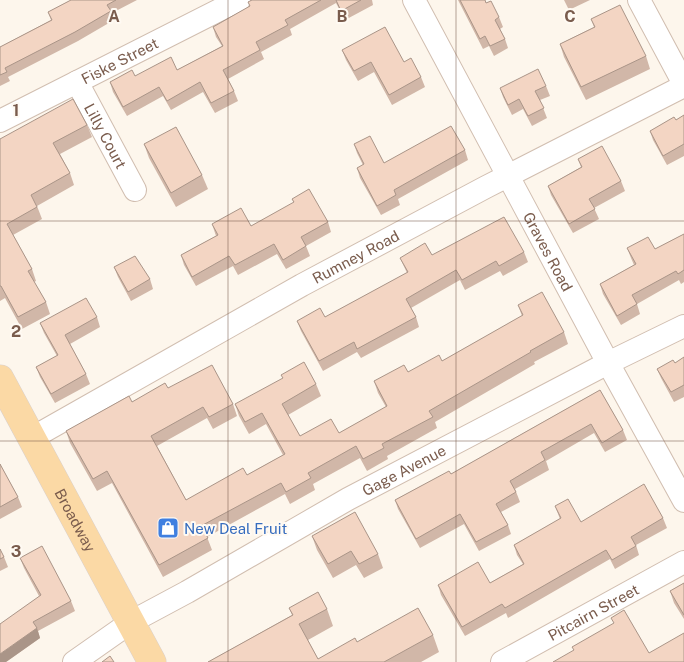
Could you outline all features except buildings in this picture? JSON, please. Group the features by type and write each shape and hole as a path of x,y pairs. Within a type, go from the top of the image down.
{"main road":[{"name":"Broadway","path":"0,378 152,662"}],"street":[{"name":"Fiske Street","path":"0,121 239,0"},
{"name":"Graves Road","path":"414,0 608,364 684,501"},
{"path":"639,0 684,85"},
{"name":"Lilly Court","path":"77,82 135,190"},
{"name":"Rumney Road","path":"32,438 289,292 486,187 684,85"},
{"name":"Gage Avenue","path":"74,662 131,622 187,592 348,499 684,326"},
{"name":"Pitcairn Street","path":"502,662 684,562"}],"place":[{"name":"New Deal Fruit","path":"168,528"}]}
